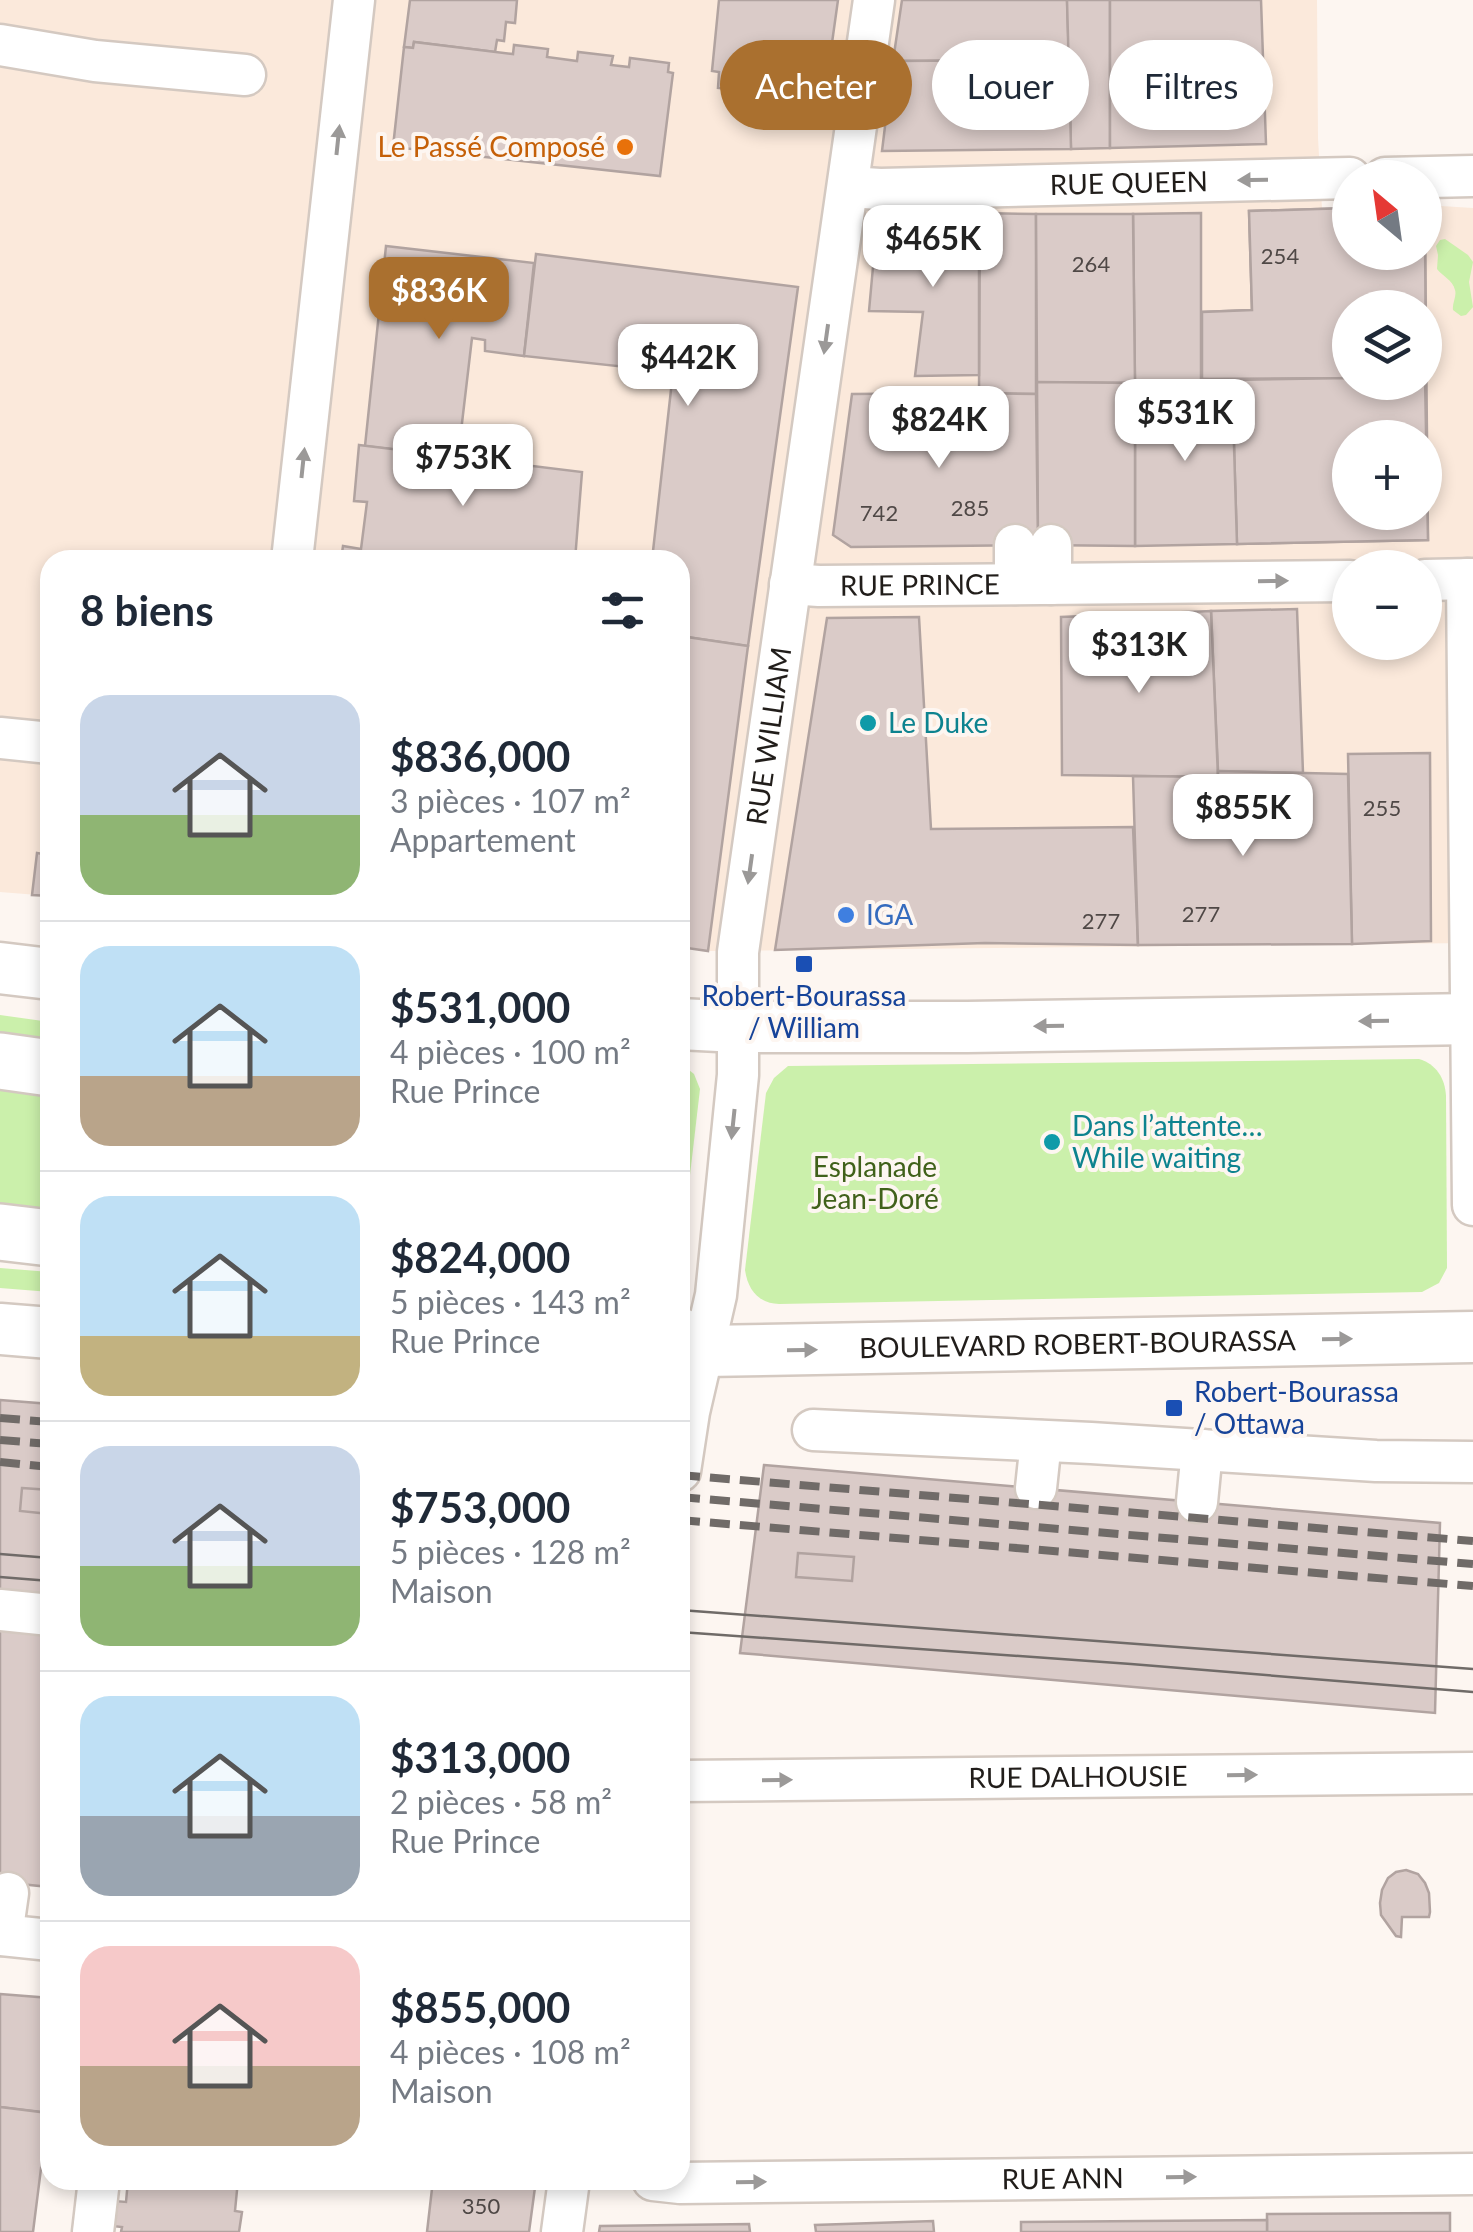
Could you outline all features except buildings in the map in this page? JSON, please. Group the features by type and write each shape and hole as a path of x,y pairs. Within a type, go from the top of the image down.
{"highway":[{"path":"0,1061 40,1067"},
{"path":"0,1232 40,1237"}],"main road":[{"path":"0,968 40,973"},
{"path":"690,1024 968,1027 1472,1019"},
{"path":"0,1329 40,1332"},
{"name":"BOULEVARD ROBERT-BOURASSA","path":"690,1348 1473,1337"}],"street":[{"path":"293,550 354,0"},
{"name":"RUE WILLIAM","path":"690,1343 718,1279 738,1075 738,952 767,629 790,584 874,0"},
{"path":"0,45 94,60 245,75"},
{"path":"1442,177 1473,176"},
{"name":"RUE QUEEN","path":"849,186 872,189 1332,178"},
{"name":"RUE PRINCE","path":"790,584 819,586 1033,565 1332,579"},
{"path":"1442,580 1470,579 1473,1205"},
{"path":"0,738 40,742"},
{"path":"813,1430 1376,1461 1473,1462"},
{"path":"1036,1488 1041,1441"},
{"path":"1197,1502 1202,1450"},
{"path":"0,1610 40,1613"},
{"name":"RUE DALHOUSIE","path":"690,1781 1473,1773"},
{"path":"8,1894 1,1935 40,1939"},
{"name":"RUE ANN","path":"690,2183 1473,2174"},
{"path":"93,2232 98,2190"},
{"path":"562,2232 568,2190"}],"shaded area":[{"path":"0,0 1317,0 1318,138 1322,208 1332,208 1332,270 1442,270 1442,206 1473,208 1473,943 708,951 690,700 690,550 40,550 40,895 0,892"}],"green space":[{"path":"1442,240 1473,262 1469,282 1473,307 1466,315 1453,310 1454,287 1438,270 1442,270"},
{"path":"0,1015 40,1021 40,1041 0,1036"},
{"name":"Esplanade Jean-Doré","path":"1419,1059 1438,1073 1446,1096 1447,1268 1439,1283 1422,1292 779,1304 760,1298 746,1277 766,1093 774,1078 788,1066"},
{"path":"690,1071 700,1089 690,1175"},
{"path":"0,1085 40,1091 40,1212 0,1206"},
{"path":"0,1268 40,1271 40,1291 0,1288"}],"tram line":[{"path":"0,1554 40,1557"},
{"path":"0,1577 40,1580"},
{"path":"690,1611 1473,1669"},
{"path":"690,1633 1473,1692"}],"railway":[{"path":"0,1418 40,1421"},
{"path":"0,1440 40,1443"},
{"path":"0,1462 40,1466"},
{"path":"690,1476 1473,1541"},
{"path":"690,1498 1473,1564"},
{"path":"690,1521 1473,1586"}],"place":[{"name":"Le Passé Composé","path":"625,147"},
{"name":"Le Duke","path":"868,723"},
{"name":"IGA","path":"846,915"},
{"name":"Robert-Bourassa / William","path":"804,964"},
{"name":"Dans l’attente… While waiting","path":"1052,1142"},
{"name":"Robert-Bourassa / Ottawa","path":"1174,1408"}]}
